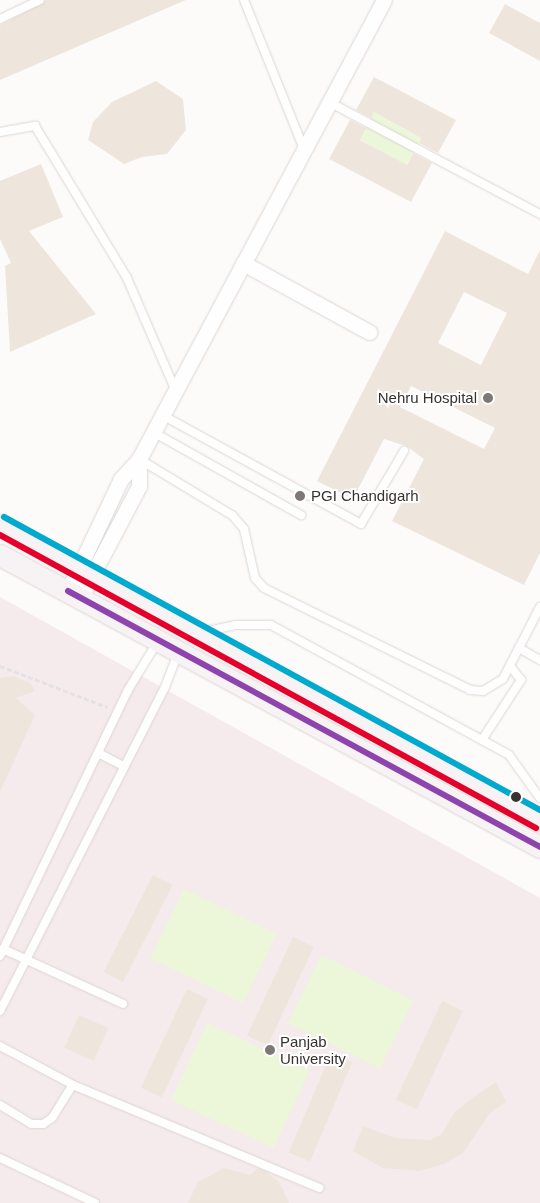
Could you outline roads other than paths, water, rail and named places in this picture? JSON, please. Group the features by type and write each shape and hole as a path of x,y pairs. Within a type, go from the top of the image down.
{"main road":[{"path":"0,525 540,820"},
{"path":"0,555 540,847"}],"street":[{"path":"74,595 86,572 121,479 139,460 175,389 384,0"},
{"path":"243,263 369,332"}],"lane":[{"path":"0,19 40,0"},
{"path":"244,0 304,149"},
{"path":"329,102 540,214"},
{"path":"0,132 35,126 128,278 175,389"},
{"path":"162,415 361,524 404,451"},
{"path":"153,432 300,515"},
{"path":"139,460 232,515 244,529 255,578 264,588 470,690 483,691 495,686 510,666 540,607"},
{"path":"198,633 235,624 271,625 510,755 540,798"},
{"path":"123,1004 24,960 2,953 118,711 159,640"},
{"path":"519,648 540,660"},
{"path":"0,1011 24,960 174,670 178,651"},
{"path":"482,740 521,680 510,666"},
{"path":"98,753 124,766"},
{"path":"0,1046 73,1085 319,1188"},
{"path":"0,1105 32,1124 43,1124 52,1118 73,1085"},
{"path":"0,1158 96,1203"}],"place":[{"name":"Nehru Hospital","path":"488,398"},
{"name":"PGI Chandigarh","path":"300,496"},
{"name":"Panjab University","path":"270,1050"}]}
